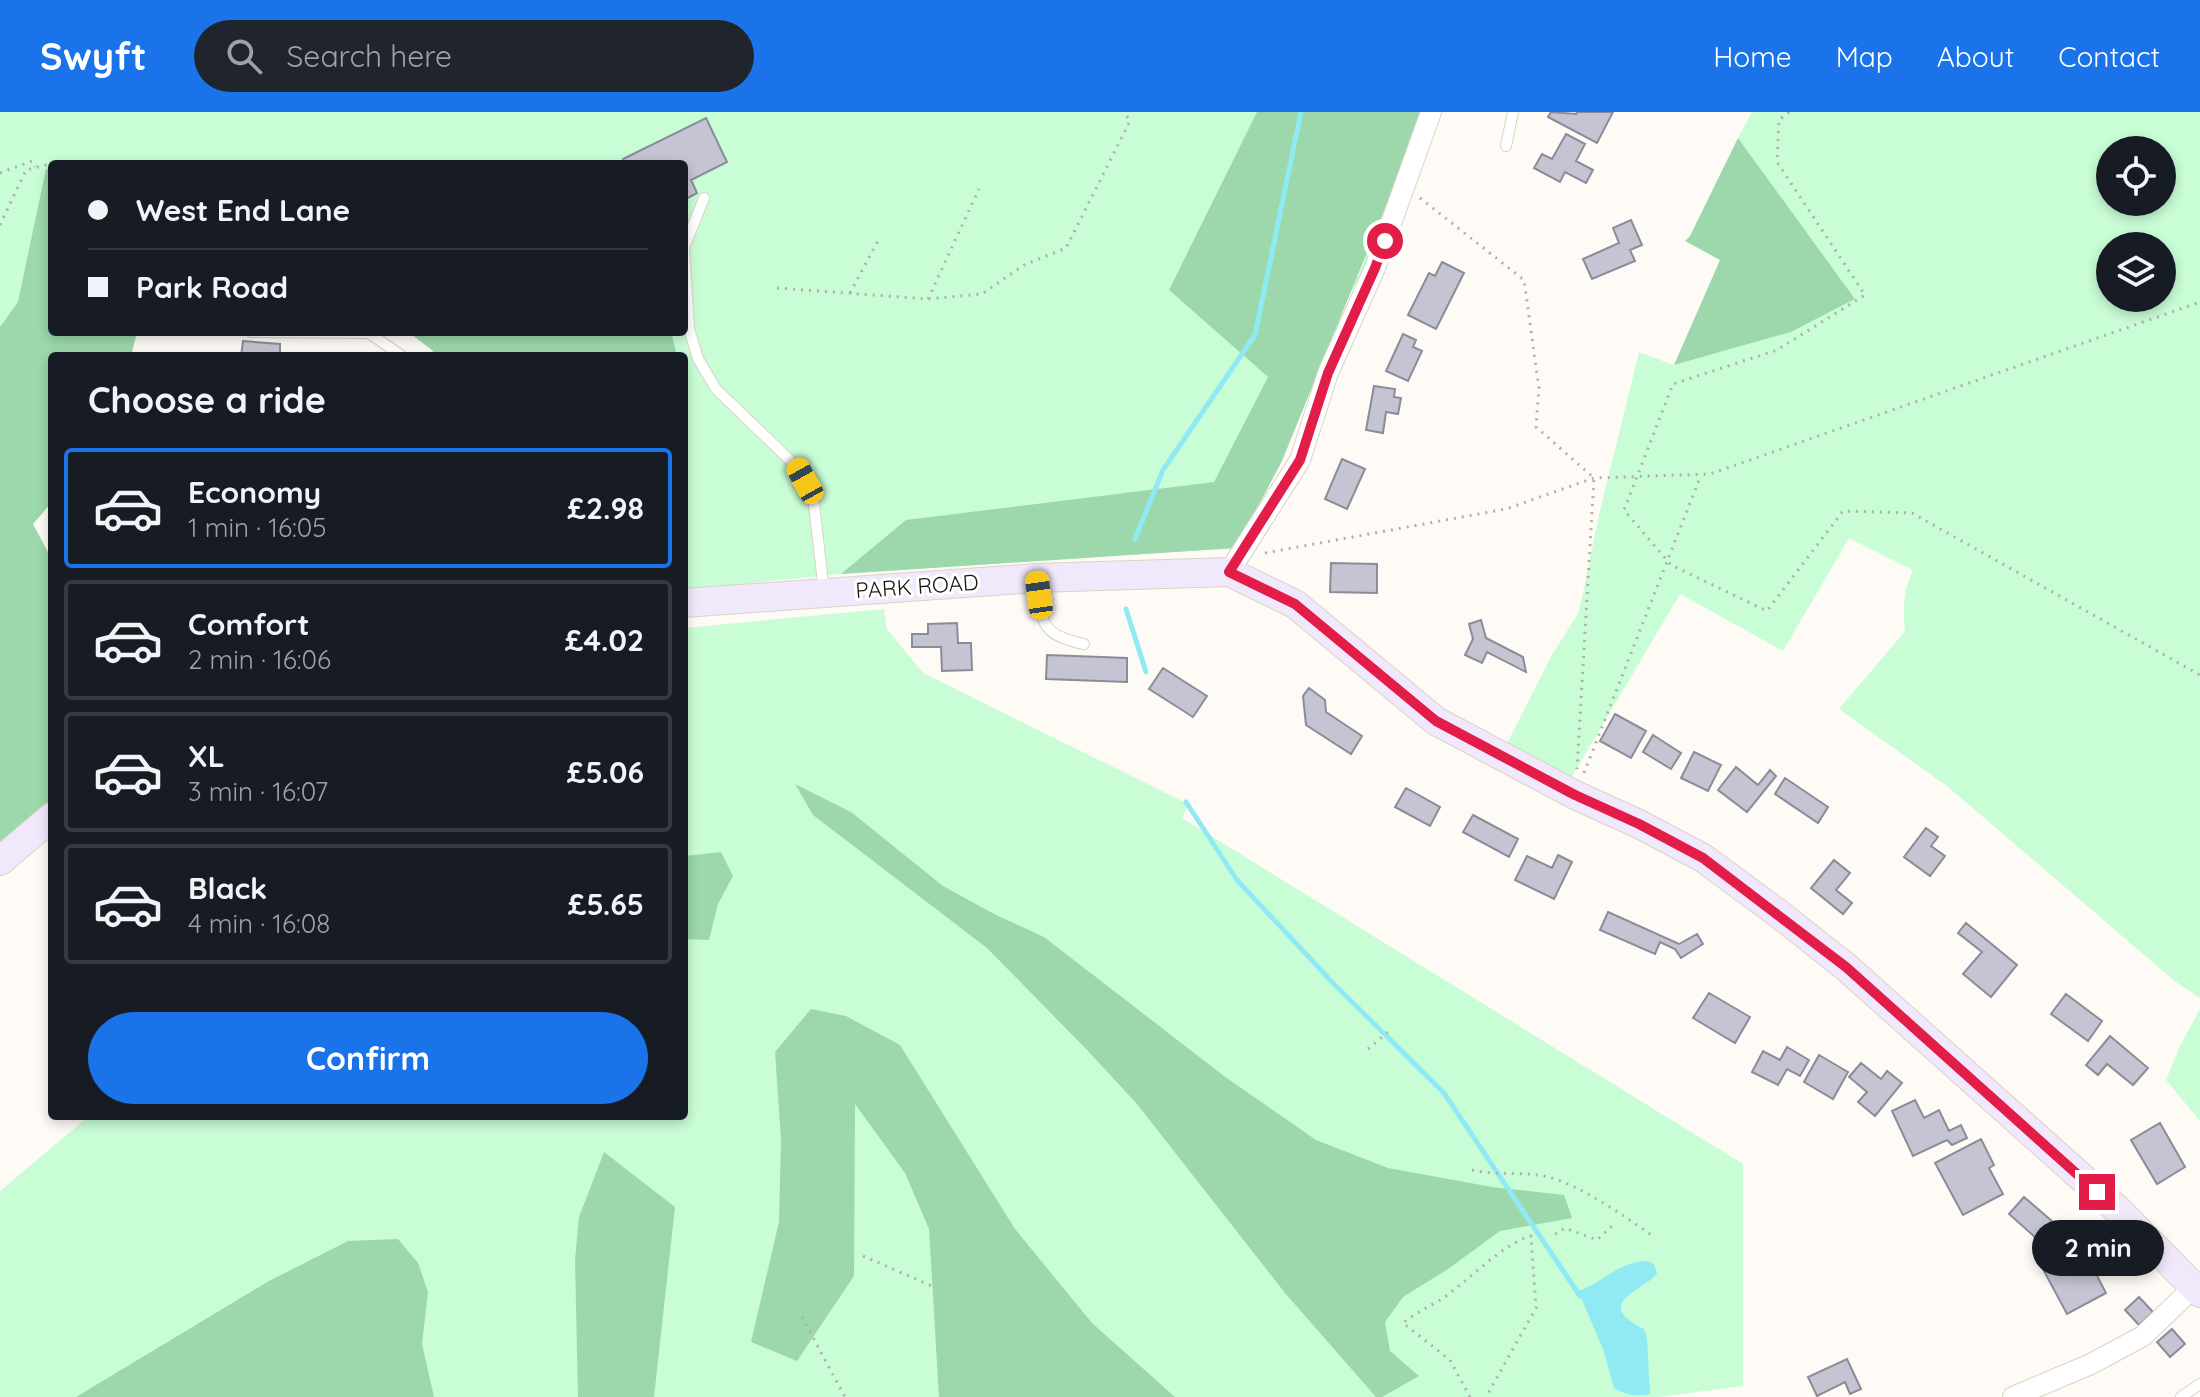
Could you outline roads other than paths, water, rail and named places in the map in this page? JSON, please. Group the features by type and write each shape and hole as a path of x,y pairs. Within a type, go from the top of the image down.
{"main road":[{"name":"PARK ROAD","path":"688,603 1233,565 1295,604 1436,721 1703,858 1779,914 1846,967 2106,1200 2197,1290"},
{"path":"0,861 48,820"}],"street":[{"path":"1233,565 1300,460 1328,373 1375,268 1431,112"},
{"path":"2013,1397 2091,1364 2143,1336 2197,1290"}],"lane":[{"path":"1506,146 1513,112"},
{"path":"688,238 704,198"},
{"path":"688,313 689,329 698,359 716,389 797,467 813,496 824,593"},
{"path":"373,336 396,352"},
{"path":"1036,578 1041,612 1048,630 1062,640 1084,644"},
{"path":"2181,1397 2200,1384"}],"water":[{"path":"1648,1261 1654,1264 1657,1273 1621,1304 1622,1312 1644,1329 1647,1338 1650,1394 1636,1395 1614,1388 1603,1349 1578,1291 1620,1268"}],"waterway":[{"path":"1135,539 1163,470 1255,335 1301,112"},
{"path":"1126,609 1146,672"},
{"path":"1186,802 1237,880 1332,982 1444,1093 1580,1296"}]}
